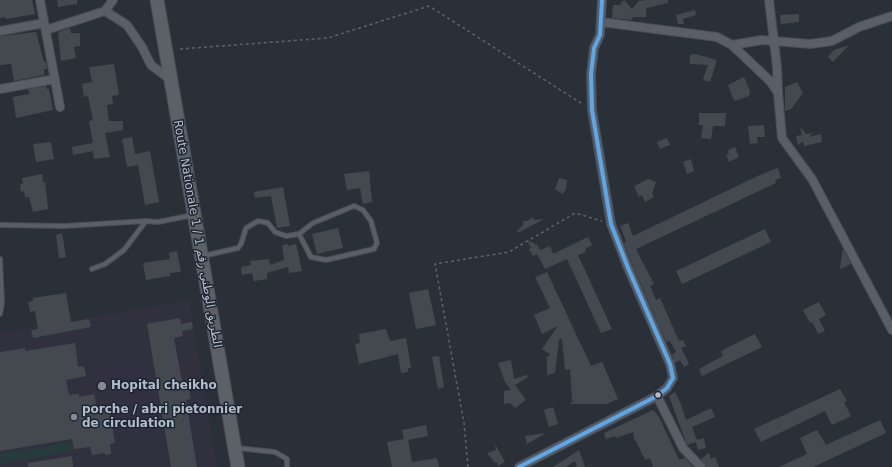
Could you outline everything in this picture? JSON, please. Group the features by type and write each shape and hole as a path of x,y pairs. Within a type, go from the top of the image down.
{"main road":[{"name":"Route Nationale 1 / الطريق الوطني رقم 1","path":"157,0 238,467"}],"street":[{"path":"40,0 60,107"},
{"path":"0,31 45,27 105,11 113,0"},
{"path":"522,466 657,396 667,388 673,378 670,364 628,268 612,224 592,110 591,74 594,48 600,35 602,0"},
{"path":"769,0 777,67 782,138 812,179 892,330"},
{"path":"105,11 127,25 142,47 151,65 171,80"},
{"path":"732,45 774,41 810,44 832,41 858,27 892,16"},
{"path":"601,22 717,37 732,45 770,81 778,93"},
{"path":"0,89 55,79"},
{"path":"657,396 682,448 701,467"}],"lane":[{"path":"201,256 238,248 241,244 246,228 258,221 268,223 275,232 286,236 299,234 313,223 354,206 363,210 371,221 377,243 374,249 368,252 326,260 318,260 311,257 299,234"},
{"path":"0,225 65,226 146,221 158,222 194,215"},
{"path":"92,269 105,264 124,250 146,221"},
{"path":"0,259 2,303 0,314"},
{"path":"234,448 275,452 286,459 287,467"}],"path":[{"path":"180,49 328,38 429,6 592,110"},
{"path":"468,467 464,422 434,264 509,252 575,213 612,224"}],"shaded area":[{"name":"Hopital cheikho","path":"189,300 217,467 0,467 0,333"}],"green space":[{"path":"73,441 74,451 0,464 0,454"}],"building":[{"path":"0,0 32,0 35,14 6,19 5,17 0,18"},
{"path":"57,0 77,0 77,4 58,7"},
{"path":"624,0 632,9 639,1 668,0 668,3 646,8 646,17 633,17 632,20 612,18 613,5 620,5"},
{"path":"695,10 696,15 683,19 684,24 678,24 676,15"},
{"path":"799,14 799,22 781,24 780,15"},
{"path":"70,28 71,33 80,33 80,46 74,47 76,58 61,61 58,32"},
{"path":"36,32 44,62 46,61 47,69 44,69 44,75 14,81 11,64 0,65 0,36"},
{"path":"849,45 833,62 828,57 834,50"},
{"path":"695,54 717,60 710,82 703,80 708,65 690,64 690,55"},
{"path":"114,64 119,95 112,96 113,104 107,105 109,121 123,121 123,130 105,133 110,157 94,159 93,151 73,155 72,147 93,143 89,121 93,120 88,96 84,97 82,84 92,82 89,67"},
{"path":"744,77 750,91 749,96 734,101 728,85"},
{"path":"797,82 803,93 791,109 785,111 785,87"},
{"path":"46,86 47,89 49,89 53,110 16,118 13,97 29,94 28,89"},
{"path":"699,113 726,113 725,126 713,126 711,139 701,138 703,125 699,125"},
{"path":"764,125 765,137 757,137 758,143 750,144 748,126"},
{"path":"800,127 806,134 813,133 809,137 821,134 822,142 804,146 803,141 798,145 796,136 802,135"},
{"path":"132,137 135,154 150,151 159,202 145,205 138,165 127,167 122,139"},
{"path":"667,138 670,145 660,149 657,142"},
{"path":"51,142 54,159 36,162 33,144"},
{"path":"735,147 739,157 729,162 726,155 729,154 727,151"},
{"path":"691,159 694,171 687,174 683,162"},
{"path":"778,168 781,178 775,180 776,183 636,249 654,284 650,286 656,300 660,298 679,341 683,340 686,346 681,348 689,364 684,367 680,360 675,363 672,355 676,352 670,341 666,342 633,266 624,243 626,241 620,226 628,223 633,236 762,174"},
{"path":"369,171 372,202 363,204 360,188 347,190 344,174"},
{"path":"42,174 43,182 45,182 48,209 33,212 29,197 25,197 24,191 21,192 20,184 23,184 22,178"},
{"path":"559,178 567,180 566,189 563,194 555,189"},
{"path":"648,179 656,182 652,193 654,197 645,202 642,195 639,197 634,186"},
{"path":"283,187 290,226 277,228 271,196 255,198 254,192"},
{"path":"532,217 534,220 544,219 518,233 517,231 523,225 523,221 528,221"},
{"path":"338,228 343,248 317,254 312,234"},
{"path":"765,229 771,242 682,284 676,271"},
{"path":"62,233 66,257 59,258 56,235"},
{"path":"588,237 592,245 585,249 586,252 578,255 612,329 601,333 567,259 545,269 537,254 533,256 529,249 531,248 527,240 537,245 540,250 550,246 553,254"},
{"path":"288,244 288,246 296,244 302,271 289,273 288,267 267,273 267,279 254,281 252,273 242,275 241,267 251,265 250,261 269,259 270,265 284,260 282,245"},
{"path":"843,248 851,264 840,269"},
{"path":"177,251 181,272 170,273 170,276 146,280 143,263 170,259 169,253"},
{"path":"547,272 591,366 602,362 618,399 606,404 571,404 571,402 575,401 572,401 570,369 565,370 562,339 559,339 555,373 547,375 547,357 551,355 542,349 558,326 542,334 534,315 550,308 535,277"},
{"path":"428,289 436,325 416,329 409,293"},
{"path":"66,293 71,322 89,319 91,327 33,338 31,330 38,329 35,311 30,312 28,302 33,301 33,298"},
{"path":"819,302 826,315 819,319 825,331 818,334 812,322 810,323 803,310"},
{"path":"180,318 181,324 192,322 193,329 182,331 183,336 174,338 183,386 188,385 191,399 186,400 197,467 171,467 147,324"},
{"path":"386,329 390,341 406,338 411,368 408,368 408,372 401,373 398,354 359,364 355,344 360,343 359,334"},
{"path":"755,334 762,347 702,376 699,369 723,356 721,351"},
{"path":"75,343 78,367 84,366 86,376 66,380 69,395 79,394 79,397 94,394 97,408 109,406 115,443 110,444 111,454 105,455 105,453 92,455 90,447 74,449 72,439 0,451 0,352 25,348 25,351"},
{"path":"439,356 444,387 438,389 432,357"},
{"path":"511,360 514,379 527,375 528,377 515,385 526,400 515,408 510,403 504,404 504,391 511,390 505,382 498,363"},
{"path":"840,389 847,401 844,402 851,416 832,425 825,411 761,442 754,429"},
{"path":"675,392 686,420 711,408 715,417 692,427 697,440 704,438 706,448 698,450 696,442 687,445 669,396"},
{"path":"553,407 558,424 549,427 544,410"},
{"path":"653,410 659,417 679,460 685,458 693,467 653,467 650,458 645,460 636,441 635,442 633,432 616,438 615,436 606,439 604,433"},
{"path":"880,420 886,433 813,467 779,467 807,454 800,438 817,430 826,445"},
{"path":"426,425 428,436 408,440 412,462 437,458 439,467 392,467 387,442 404,439 402,430"},
{"path":"546,433 527,444 525,436"},
{"path":"495,444 505,462 498,466 497,462 495,463 487,453 496,450"},
{"path":"579,450 585,467 577,467 575,461 566,467 553,467"},
{"path":"709,453 711,459 715,457 719,467 706,467 701,459"},
{"path":"72,456 73,467 28,467 28,463"}],"transit line":[{"path":"519,467 657,396 667,388 673,378 670,364 628,268 611,224 592,110 591,74 594,48 600,35 602,0"}],"place":[{"name":"Hopital cheikho","path":"102,386"},
{"name":"porche / abri pietonnier de circulation","path":"74,417"}]}
